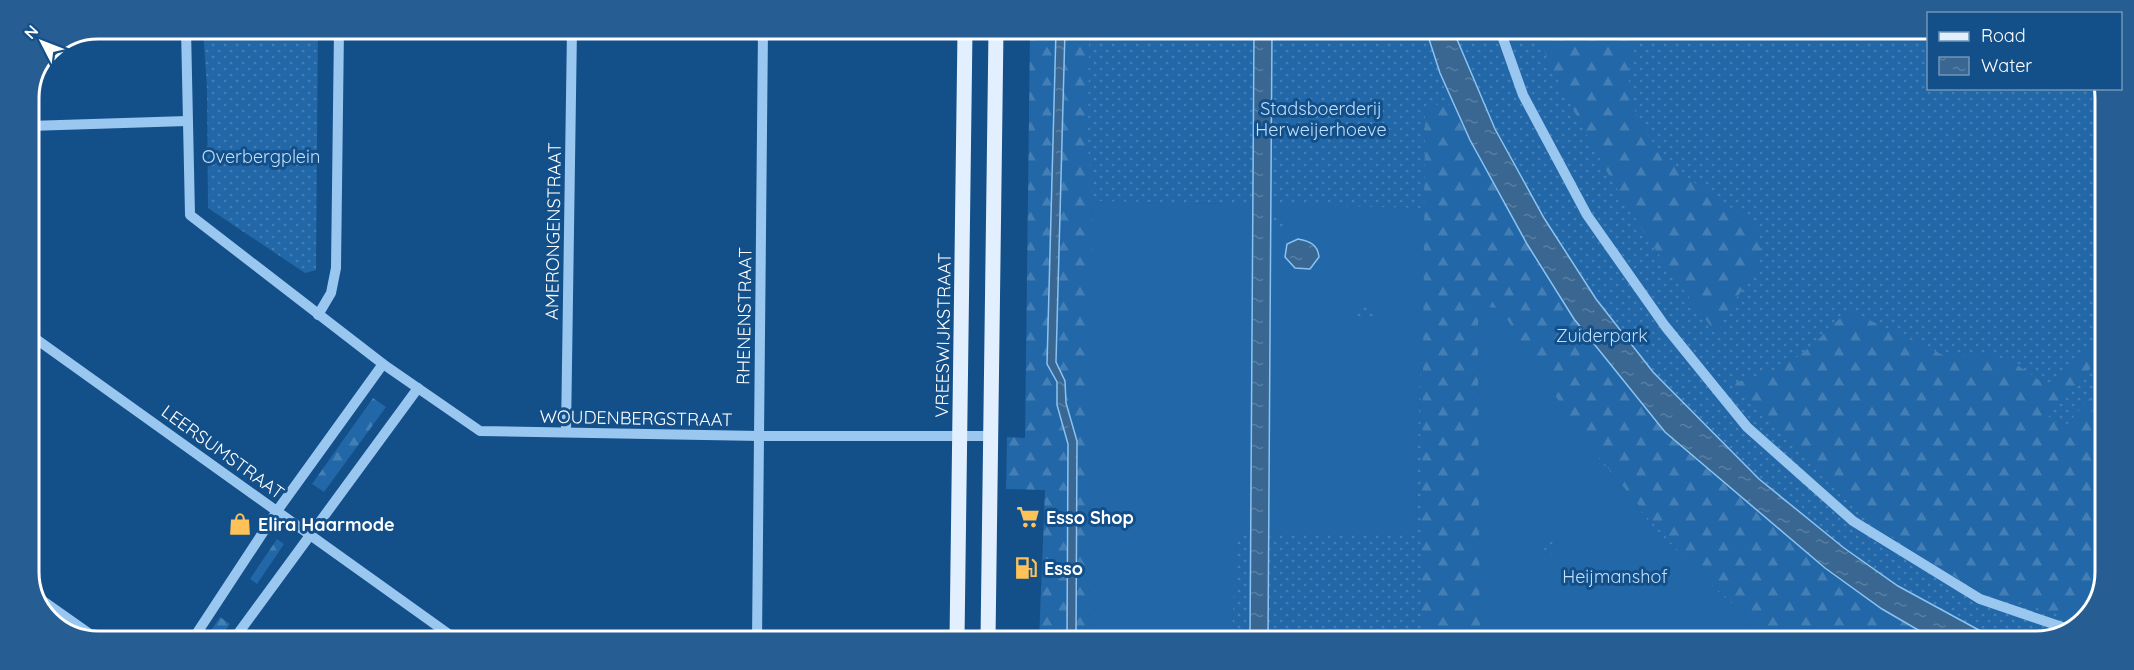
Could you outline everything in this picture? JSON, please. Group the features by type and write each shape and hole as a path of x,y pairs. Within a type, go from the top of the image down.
{"main road":[{"name":"VREESWIJKSTRAAT","path":"957,631 965,39"},
{"path":"988,631 996,39"}],"street":[{"name":"WOUDENBERGSTRAAT","path":"186,39 190,215 383,364 480,431 759,436 991,436"},
{"path":"318,315 331,293 336,268 339,39"},
{"name":"AMERONGENSTRAAT","path":"567,432 572,39"},
{"name":"RHENENSTRAAT","path":"758,631 763,39"},
{"path":"1503,39 1523,95 1587,215 1665,326 1747,427 1863,527 1980,599 2059,626"},
{"path":"39,126 187,121"},
{"name":"LEERSUMSTRAAT","path":"39,340 445,631"},
{"path":"198,631 277,510 383,364"},
{"path":"240,631 418,388"},
{"path":"50,607 82,628"}],"green space":[{"name":"Overbergplein","path":"204,39 318,39 316,270 305,273 208,208 207,88"},
{"path":"1030,39 1056,39 1047,364 1057,382 1057,405 1068,444 1067,631 1039,631 1045,490 1006,489 1007,437 1025,438"},
{"name":"Zuiderpark","path":"1065,39 1927,39 1927,90 2094,90 2095,572 2093,587 2085,605 2072,619 2055,628 2036,631 1072,631 1078,218 1222,204 1061,201"},
{"path":"1065,39 1089,39 1088,147 1093,201 1088,631 1076,631 1077,441 1065,403 1065,381 1056,362"},
{"path":"1540,39 1640,39 1630,64 1629,86 1642,126 1655,144 1686,176 1741,214 1757,230 1761,246 1758,263 1727,312 1717,334 1676,280 1620,194"},
{"path":"1455,105 1470,140 1527,244 1574,319 1665,432 1825,568 1882,609 1920,631 1744,631 1752,620 1696,571 1645,513 1585,440 1546,384 1478,322 1480,631 1421,631 1425,106"},
{"path":"1093,201 1424,208 1416,532 1236,532 1232,631 1088,631","holes":["1274,216 1286,217 1285,229 1273,228","1298,239 1308,241 1318,249 1319,257 1291,265 1285,257 1290,242","1376,304 1376,318 1357,319 1356,305"]},
{"name":"Heijmanshof","path":"1487,307 1497,308 1504,314 1569,416 1642,513 1696,572 1752,620 1744,631 1480,631 1478,322 1480,312","holes":["1545,541 1557,543 1555,555 1544,553"]},
{"path":"1848,310 1941,354 1993,356 2008,360 2048,386 2055,382 2095,340 2095,363 2048,416 2063,429 2091,397 2095,436 2095,572 2093,587 2078,614 2073,618 1983,593 1912,552 1840,495 1731,383 1768,373 1783,366 1821,337"},
{"path":"373,398 386,407 324,492 312,484"},
{"path":"277,539 284,544 257,584 250,579"},
{"path":"220,617 230,624 225,631 210,631"}],"water":[{"path":"1056,39 1065,39 1056,362 1065,381 1066,403 1077,441 1076,631 1067,631 1068,444 1057,405 1057,382 1047,364"},
{"path":"1254,39 1272,39 1268,631 1250,631"},
{"path":"1429,39 1457,39 1495,129 1544,218 1596,299 1653,372 1759,479 1844,548 1898,586 1981,631 1920,631 1882,609 1825,568 1665,432 1574,319 1527,244 1470,140 1440,73"},
{"path":"1298,239 1310,242 1317,249 1319,257 1310,269 1295,268 1285,257 1287,244"}],"place":[{"name":"Esso Shop","path":"1028,517"},
{"name":"Elira Haarmode","path":"240,524"},
{"name":"Esso","path":"1026,568"}],"park label":[{"name":"Stadsboerderij Herweijerhoeve","path":"1321,118"}]}
